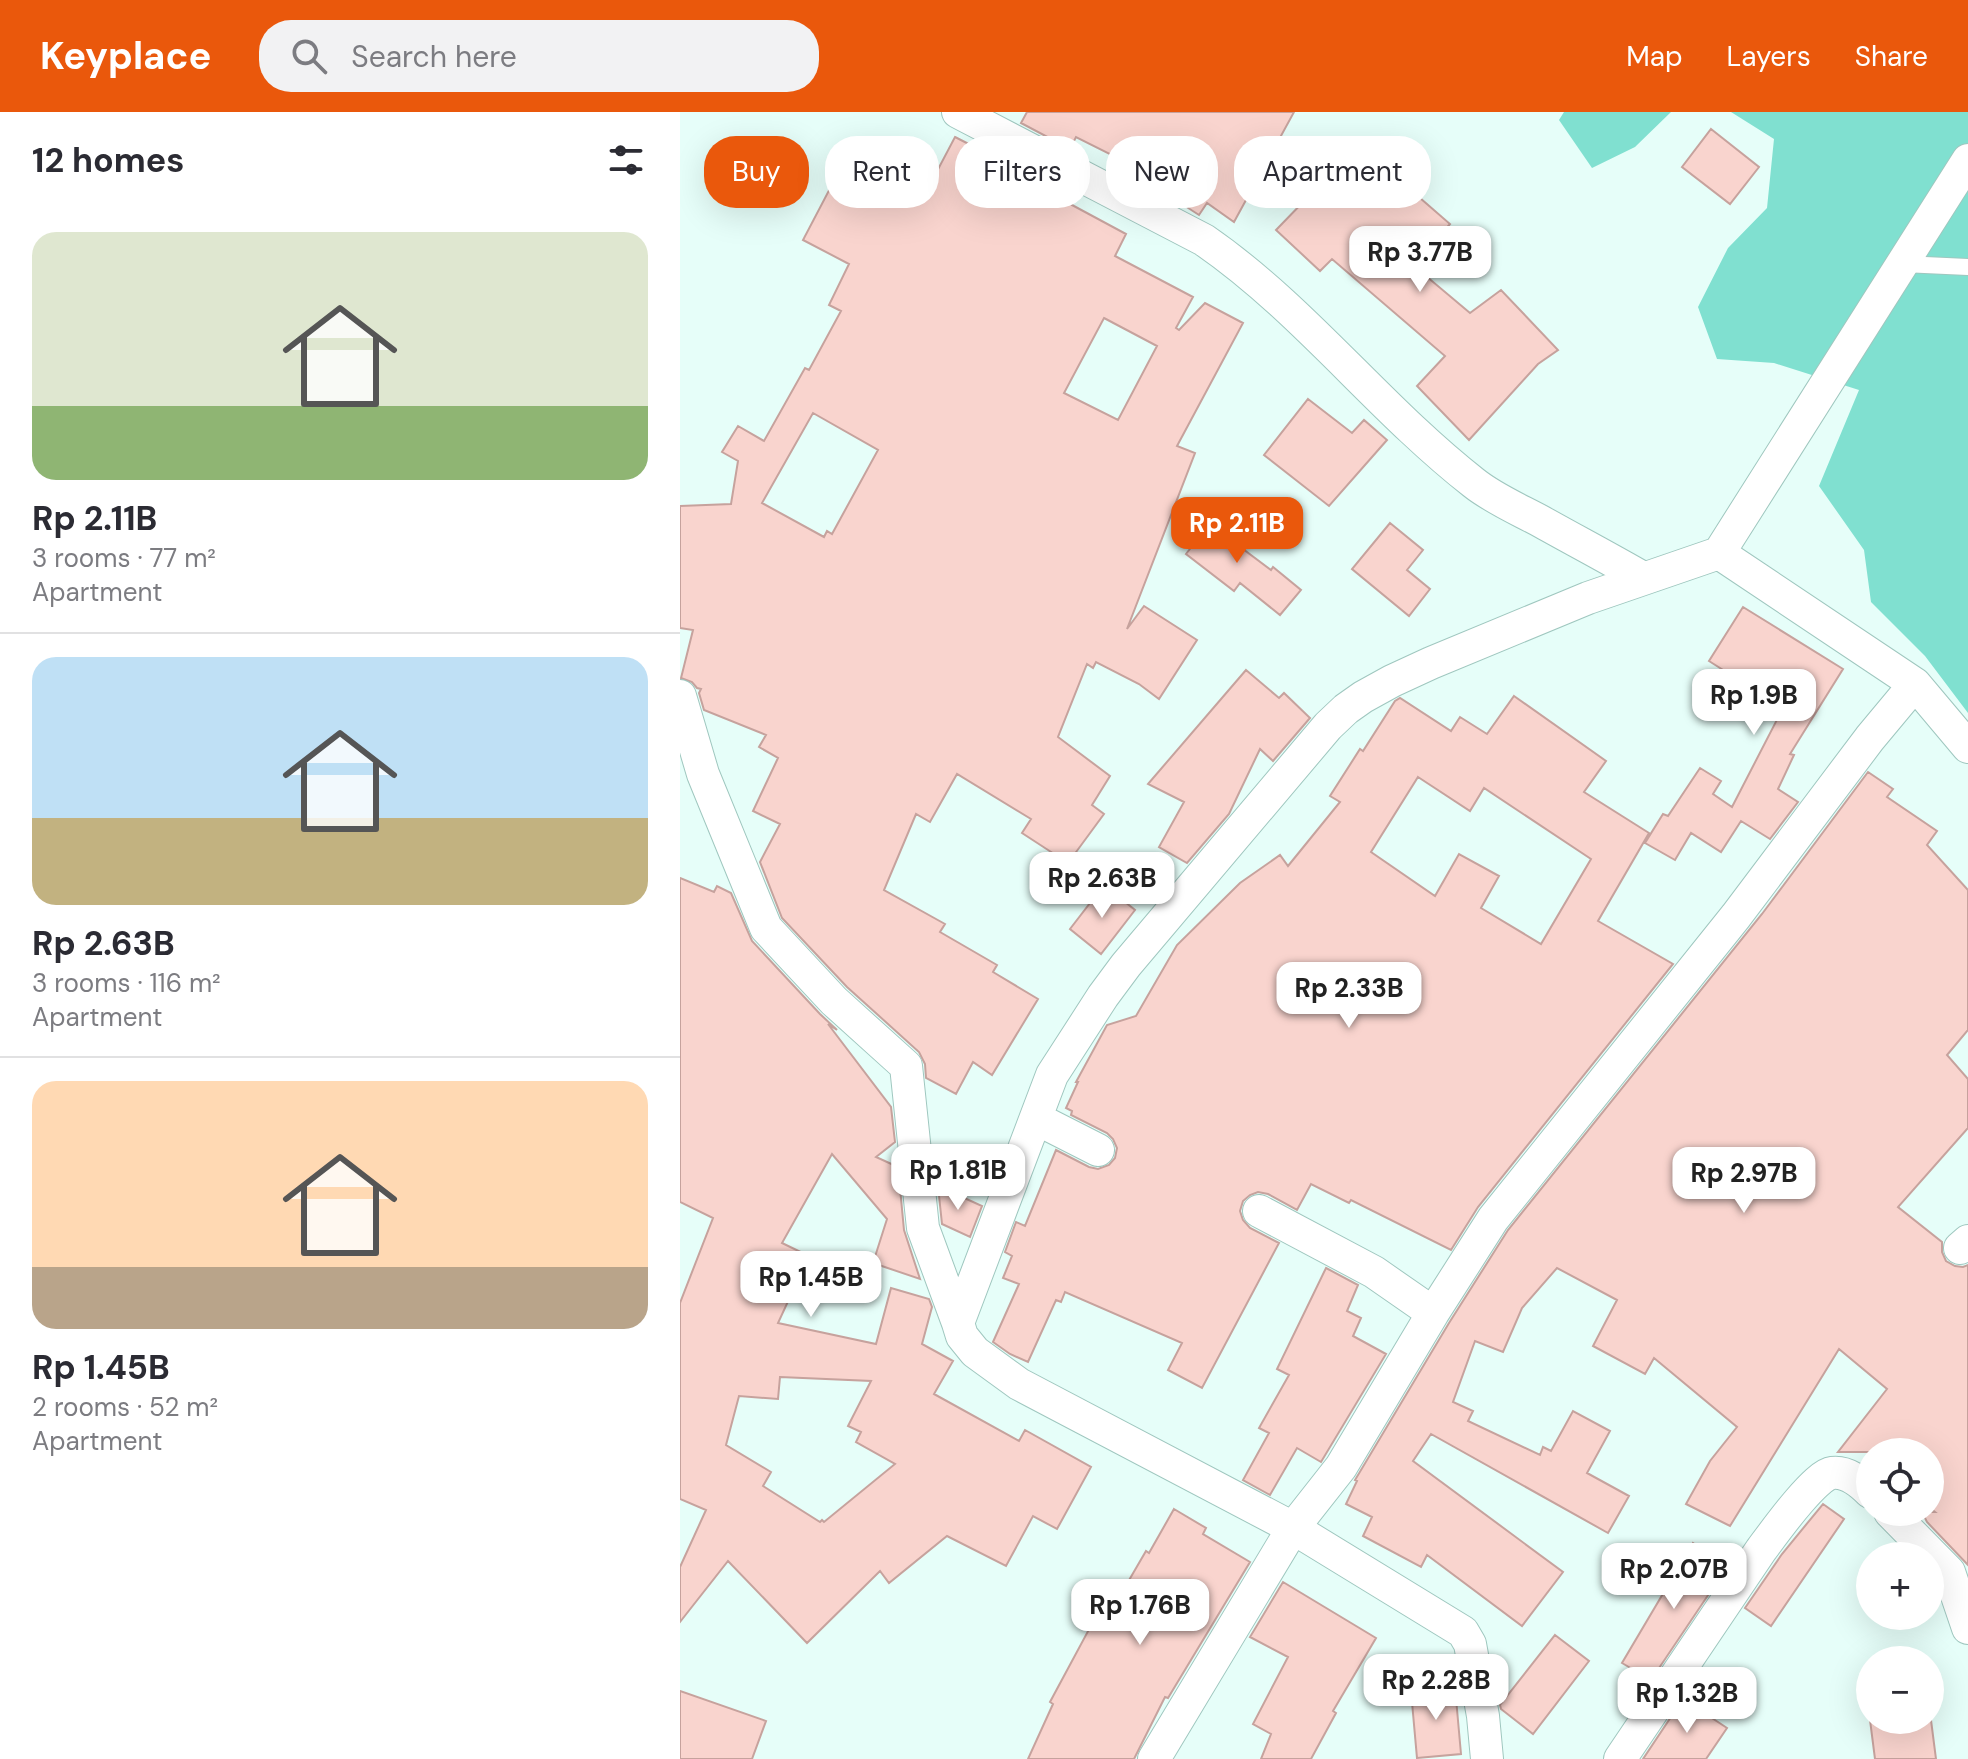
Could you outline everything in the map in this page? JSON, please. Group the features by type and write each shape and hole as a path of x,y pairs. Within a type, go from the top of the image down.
{"street":[{"path":"958,112 1204,240 1235,261 1338,356 1389,409 1477,485 1643,578"},
{"path":"958,1323 1052,1075 1126,965 1318,737 1346,709 1392,681 1431,663 1588,598 1719,553 1968,160"},
{"path":"1719,553 1915,684 1968,747"},
{"path":"1154,1759 1293,1528 1341,1467 1493,1219 1736,916 1870,738 1915,684"},
{"path":"680,696 703,774 766,928 834,1001 906,1066 923,1228 962,1336 975,1352 1019,1384 1293,1528 1463,1632 1470,1644 1487,1759"},
{"path":"1037,1119 1098,1150"},
{"path":"1259,1211 1374,1272 1433,1313"},
{"path":"1620,1759 1785,1518 1822,1477 1831,1473 1856,1479"},
{"path":"1904,1526 1949,1572 1968,1628"}],"lane":[{"path":"1903,264 1968,267"}],"green space":[{"path":"1564,112 1671,112 1635,147 1592,168 1559,120"},
{"path":"1731,112 1968,112 1968,713 1925,656 1871,602 1864,550 1819,486 1859,390 1774,363 1717,359 1698,307 1728,248 1767,208 1774,139"}],"building":[{"path":"1027,112 1294,112 1281,136 1234,136 1234,208 1242,208 1234,222 1214,208 1218,208 1218,136 1106,136 1106,152 1090,144 1090,136 1046,136 1021,123"},
{"path":"1711,129 1759,167 1730,204 1682,167"},
{"path":"955,137 955,208 1078,208 1126,234 1115,256 1193,297 1176,328 1179,330 1205,303 1243,323 1177,446 1195,453 1127,629 1144,606 1197,640 1159,699 1139,684 1096,662 1093,668 1087,664 1058,737 1110,776 1092,805 1104,814 1068,863 1022,833 1031,819 957,774 930,822 916,814 884,890 945,924 940,932 997,965 993,972 1038,999 992,1075 973,1062 956,1094 926,1078 925,1064 919,1052 847,987 782,918 760,862 780,824 753,811 778,758 759,747 766,735 704,710 699,693 701,689 681,678 693,630 680,628 680,506 731,504 738,461 722,452 738,426 764,441 805,368 809,370 841,311 829,305 849,264 803,240 825,198 825,208 939,208 939,167","holes":["1104,318 1157,346 1118,420 1064,393","813,413 878,450 832,534 827,531 824,537 762,503"]},
{"path":"1188,208 1204,208 1199,215"},
{"path":"1297,208 1431,208 1450,224 1414,266 1470,313 1501,290 1558,350 1538,364 1469,440 1417,386 1445,356 1332,259 1320,271 1276,230"},
{"path":"1308,399 1352,433 1364,420 1387,440 1329,506 1264,455"},
{"path":"1195,513 1301,590 1280,615 1240,583 1234,591 1186,554 1193,545 1179,533"},
{"path":"1390,523 1423,550 1407,570 1430,589 1409,616 1352,569"},
{"path":"1743,607 1843,669 1790,754 1794,755 1778,789 1798,802 1770,839 1741,821 1721,852 1691,833 1675,860 1645,843 1663,814 1668,816 1700,768 1721,781 1713,794 1732,807 1783,708 1709,661"},
{"path":"1246,670 1279,698 1284,693 1310,718 1273,761 1260,749 1229,814 1187,863 1159,847 1184,802 1148,784"},
{"path":"1514,696 1606,761 1584,792 1649,833 1598,921 1673,964 1478,1207 1451,1250 1351,1200 1349,1203 1311,1184 1297,1210 1258,1192 1243,1201 1240,1211 1243,1220 1250,1228 1279,1243 1202,1388 1168,1370 1182,1343 1065,1292 1061,1302 1056,1300 1028,1362 993,1342 1019,1284 1003,1278 1012,1256 1005,1252 1016,1222 1025,1226 1056,1150 1098,1169 1109,1165 1115,1158 1117,1148 1113,1139 1071,1115 1072,1111 1066,1108 1076,1082 1107,1025 1136,1016 1177,945 1240,883 1280,855 1288,866 1340,802 1330,796 1395,701 1400,698 1451,731 1460,717 1487,734","holes":["1418,777 1470,811 1484,788 1591,859 1541,944 1481,908 1499,876 1459,854 1435,896 1371,852"]},
{"path":"1868,772 1893,789 1887,797 1937,831 1927,845 1968,890 1968,1030 1947,1055 1968,1079 1968,1128 1898,1207 1942,1242 1946,1261 1955,1266 1968,1265 1968,1565 1931,1526 1944,1526 1944,1438 1856,1438 1856,1452 1838,1452 1887,1389 1839,1349 1730,1526 1686,1504 1710,1461 1737,1427 1654,1358 1645,1374 1593,1346 1617,1300 1557,1268 1522,1308 1503,1352 1475,1341 1453,1402 1473,1411 1468,1421 1540,1455 1543,1447 1551,1451 1573,1411 1610,1431 1587,1473 1629,1496 1608,1533 1431,1434 1413,1461 1563,1572 1522,1626 1427,1555 1421,1567 1363,1536 1372,1517 1346,1504 1355,1480 1508,1230 1762,914"},
{"path":"680,878 714,892 717,886 731,893 752,941 837,1030 828,1024 891,1107 895,1142 876,1157 898,1167 904,1230 920,1279 873,1263 887,1219 832,1154 782,1243 809,1256 778,1323 876,1344 891,1288 929,1299 932,1307 922,1344 953,1361 934,1394 1019,1441 1025,1430 1091,1467 1057,1529 1033,1516 1006,1566 947,1536 889,1583 880,1571 807,1643 728,1561 680,1622 680,1567 706,1510 680,1499 680,1303 713,1218 680,1202","holes":["780,1377 871,1381 848,1426 861,1432 856,1442 895,1464 824,1522 763,1486 771,1472 726,1445 739,1396 778,1399"]},
{"path":"1104,885 1135,910 1101,954 1070,929"},
{"path":"938,1186 982,1206 970,1237 942,1224"},
{"path":"1326,1268 1358,1285 1347,1311 1361,1318 1353,1336 1386,1354 1321,1462 1297,1448 1270,1495 1243,1480 1269,1433 1259,1428 1289,1375 1277,1369"},
{"path":"1823,1504 1844,1519 1771,1626 1745,1608 1782,1554"},
{"path":"1174,1509 1206,1528 1203,1534 1250,1562 1168,1698 1165,1697 1134,1759 1028,1759 1053,1704 1050,1702 1094,1620 1103,1625"},
{"path":"1693,1543 1727,1567 1651,1680 1622,1663"},
{"path":"1283,1582 1376,1638 1333,1711 1336,1713 1311,1759 1261,1759 1271,1734 1253,1724 1288,1657 1250,1637"},
{"path":"1555,1635 1589,1661 1533,1734 1500,1705"},
{"path":"1455,1687 1461,1754 1417,1758 1411,1691"},
{"path":"680,1691 766,1721 752,1759 680,1759"},
{"path":"1683,1699 1727,1728 1706,1759 1643,1759"},
{"path":"1872,1734 1933,1734 1936,1759 1875,1759"}]}
